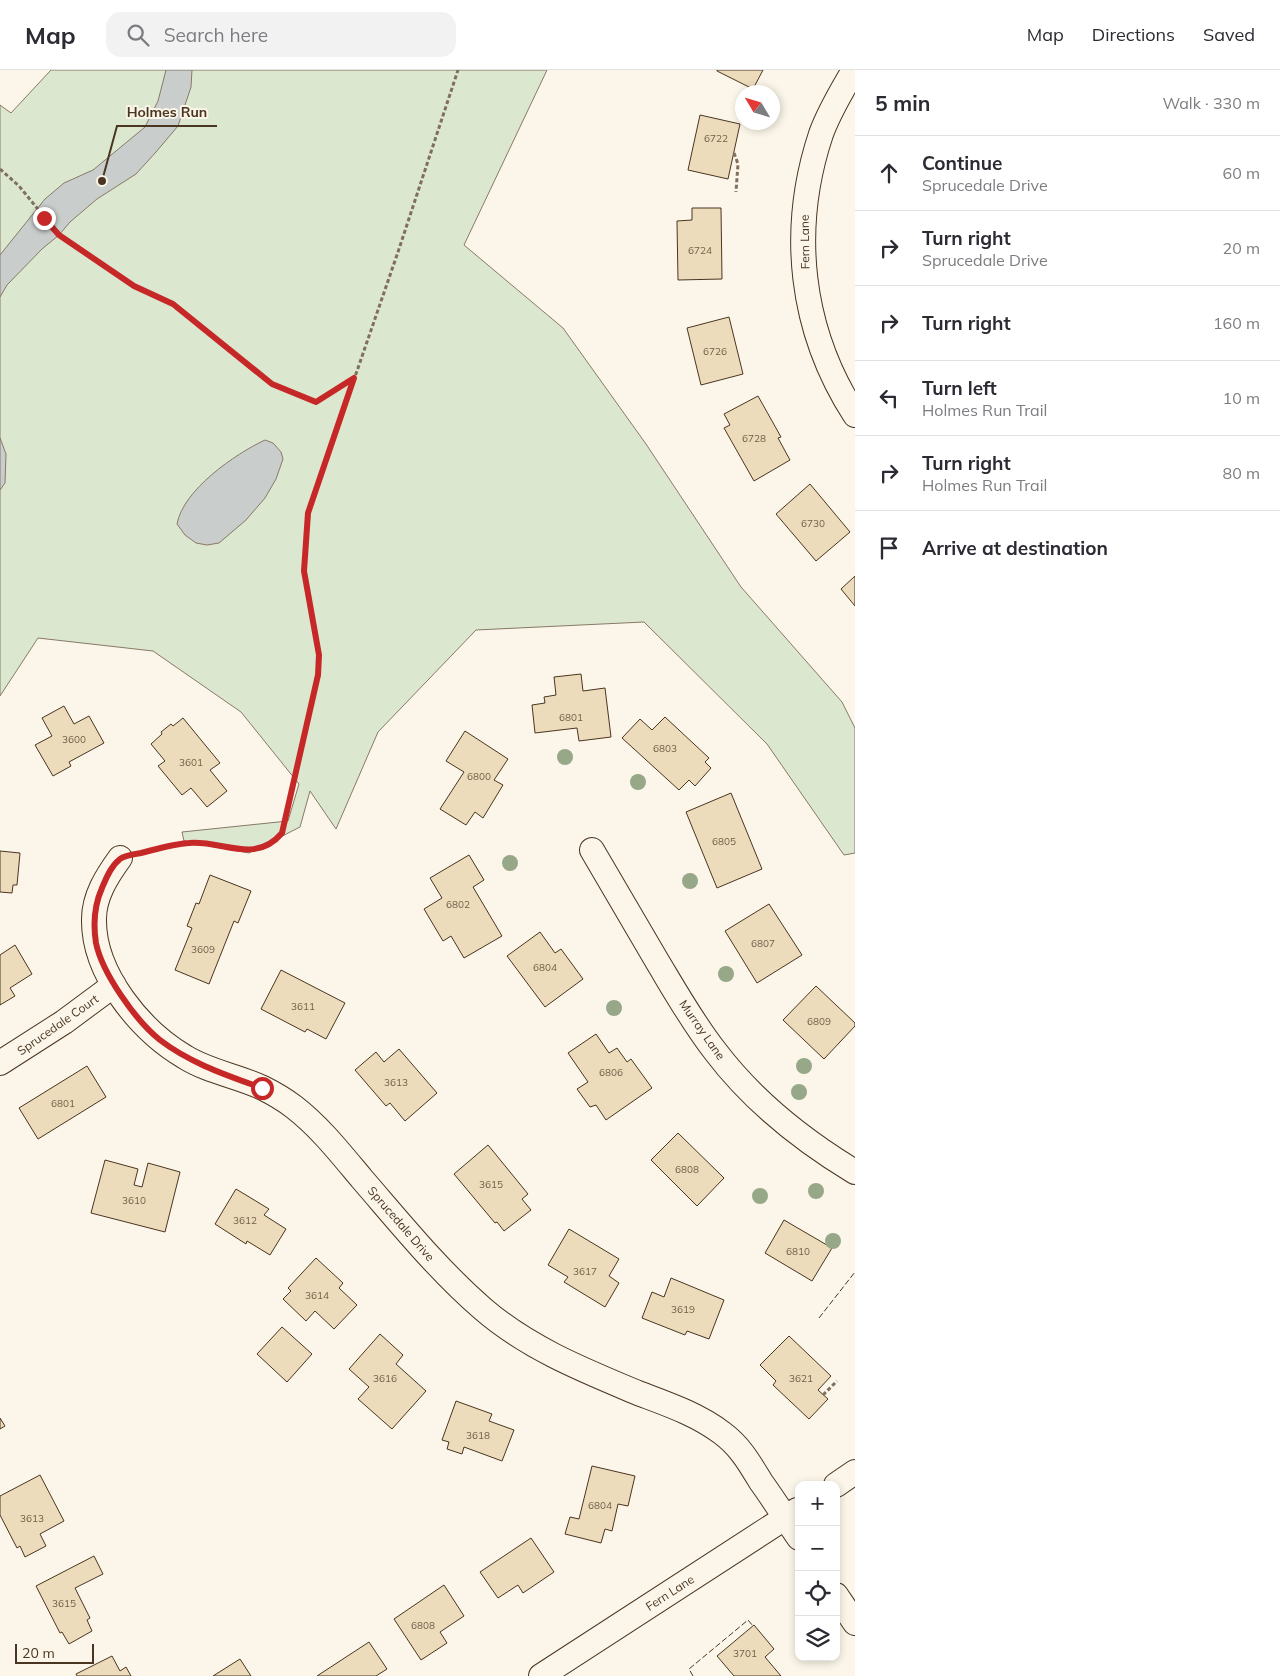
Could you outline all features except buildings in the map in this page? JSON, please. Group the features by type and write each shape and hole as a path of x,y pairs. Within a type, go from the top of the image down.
{"street":[{"name":"Fern Lane","path":"854,70 840,93 822,132 810,174 803,218 803,264 809,307 822,351 842,395 855,415"},
{"name":"Murray Lane","path":"592,850 676,993 715,1051 748,1088 789,1126 832,1158 855,1172"},
{"name":"Sprucedale Drive","path":"120,858 106,876 98,898 94,919 96,945 114,985 135,1016 158,1039 187,1059 262,1088 293,1106 337,1149 440,1270 484,1310 522,1338 571,1365 696,1416 723,1434 739,1448 792,1513 796,1526"},
{"name":"Sprucedale Court","path":"0,1063 64,1022 114,985"},
{"path":"840,1482 855,1472"},
{"name":"Fern Lane","path":"541,1676 792,1513"},
{"path":"840,1601 855,1623"}],"path":[{"path":"120,858 166,846 191,842 252,850 263,848 274,842 282,833 318,675 319,655 304,571 308,513 398,252 458,70"},
{"path":"734,152 738,164 736,192"},
{"path":"0,169 19,186 59,235 134,286 173,304 272,384 316,402 354,378"},
{"path":"823,1395 837,1381"}],"green space":[{"path":"51,70 547,70 464,245 563,328 646,444 741,587 842,702 855,728 855,853 844,855 767,744 644,622 476,630 378,732 336,829 310,791 300,827 249,853 184,841 182,832 288,821 299,784 241,712 153,651 38,638 0,696 0,105 11,113"}],"shaded area":[{"path":"166,70 192,70 191,87 178,126 136,174 97,199 70,222 7,285 0,297 0,255 45,199 64,183 93,170 145,127 158,101"},
{"path":"0,438 6,454 5,483 0,490"},
{"path":"265,440 273,443 281,452 283,459 276,479 265,498 246,520 219,543 207,545 196,543 185,535 177,524 181,511 189,498 212,474 239,454"}],"fence":[{"path":"819,1318 855,1272"},
{"path":"693,1676 689,1669 748,1620 753,1626"}],"place":[{"name":"Holmes Run","path":"102,181"}],"route":[{"path":"44,218 59,235 134,286 173,304 215,340 272,384 316,402 354,378 308,513 304,571 319,655 318,675 282,833 274,842 263,848 252,850 191,842 166,846 120,858 106,876 98,898 94,919 96,945 105,967 114,985 135,1016 158,1039 187,1059 262,1088"}]}
